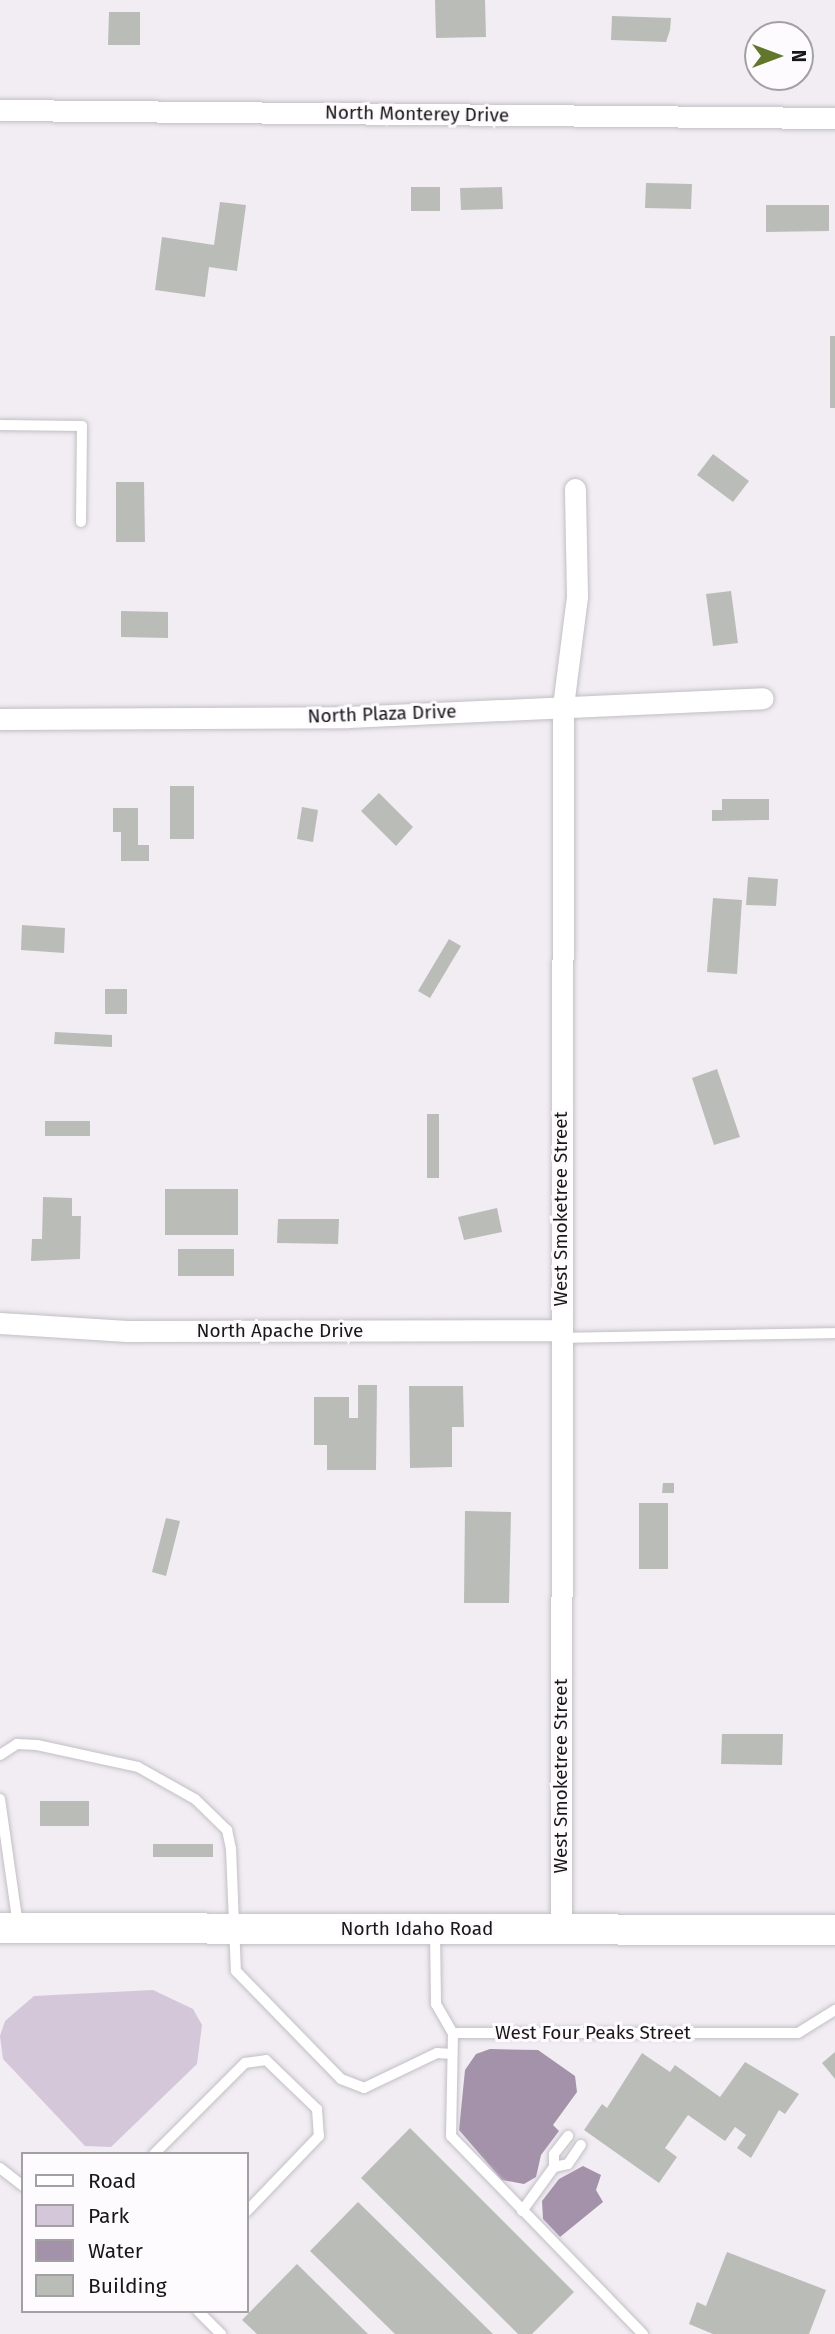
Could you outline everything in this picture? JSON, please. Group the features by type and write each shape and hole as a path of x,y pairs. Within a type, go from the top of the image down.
{"street":[{"name":"North Monterey Drive","path":"0,110 835,118"},
{"name":"West Smoketree Street","path":"561,1929 563,706 577,596 575,489"},
{"name":"North Plaza Drive","path":"0,719 348,716 763,698"},
{"name":"North Apache Drive","path":"0,1323 127,1331 560,1334"},
{"name":"North Idaho Road","path":"9,1928 835,1930"}],"lane":[{"path":"0,425 82,426 80,522"},
{"path":"560,1334 835,1333"},
{"path":"0,1755 17,1744 37,1745 138,1767 195,1799 227,1830 236,1971 341,2079 364,2088 437,2053 452,2054"},
{"path":"0,1799 9,1928"},
{"path":"435,1930 436,2004 453,2033 451,2136 643,2334"},
{"name":"West Four Peaks Street","path":"453,2033 798,2033 835,2010"},
{"path":"156,2152 245,2063 266,2060 317,2109 319,2136 248,2210"},
{"path":"523,2211 554,2167 554,2154 568,2136"},
{"path":"554,2167 568,2164 581,2146"},
{"path":"0,2168 21,2184"},
{"path":"200,2313 221,2334"}],"green space":[{"path":"153,1990 193,2009 202,2025 197,2064 111,2147 85,2146 3,2059 0,2036 5,2021 34,1996"}],"water":[{"path":"490,2049 538,2050 575,2076 577,2092 553,2125 559,2131 541,2155 536,2177 524,2184 502,2180 459,2130 465,2070 476,2054"},
{"path":"583,2166 601,2175 596,2190 603,2202 560,2237 543,2219 542,2201 559,2179"}],"building":[{"path":"435,0 485,0 486,37 436,38"},
{"path":"109,12 140,12 140,45 108,45"},
{"path":"612,16 671,18 666,42 611,40"},
{"path":"646,183 692,184 691,209 645,208"},
{"path":"411,187 440,187 440,211 411,211"},
{"path":"502,187 503,209 461,210 460,188"},
{"path":"220,202 246,205 237,271 209,267 205,297 155,290 162,237 214,245"},
{"path":"766,205 829,205 829,231 766,232"},
{"path":"830,336 835,336 835,408 830,408"},
{"path":"713,454 749,481 733,502 697,475"},
{"path":"116,482 144,482 145,542 116,542"},
{"path":"731,591 738,643 713,646 706,594"},
{"path":"121,611 168,612 168,638 121,637"},
{"path":"170,786 194,786 194,839 170,839"},
{"path":"379,793 413,827 396,846 361,811"},
{"path":"722,799 769,799 769,820 712,821 712,810 722,810"},
{"path":"302,807 318,810 313,842 297,839"},
{"path":"113,808 138,808 138,845 149,845 149,861 121,861 121,832 113,832"},
{"path":"748,877 778,879 776,906 746,905"},
{"path":"713,898 742,900 737,974 707,972"},
{"path":"22,925 65,928 64,953 21,950"},
{"path":"449,939 461,946 430,998 418,991"},
{"path":"105,989 127,989 127,1014 105,1014"},
{"path":"55,1032 112,1035 112,1047 54,1044"},
{"path":"717,1069 740,1137 714,1145 692,1078"},
{"path":"427,1114 439,1114 439,1178 427,1178"},
{"path":"45,1121 90,1121 90,1136 45,1136"},
{"path":"165,1189 238,1189 238,1235 165,1235"},
{"path":"43,1197 72,1198 72,1216 81,1216 80,1259 31,1261 32,1239 42,1239"},
{"path":"497,1208 502,1232 464,1240 458,1217"},
{"path":"278,1219 339,1219 338,1244 277,1243"},
{"path":"178,1249 234,1249 234,1276 178,1276"},
{"path":"358,1385 377,1385 376,1470 327,1470 327,1445 314,1445 314,1397 349,1397 349,1418 358,1418"},
{"path":"409,1386 463,1386 464,1427 452,1427 452,1467 410,1468"},
{"path":"663,1483 674,1483 674,1493 662,1493"},
{"path":"639,1503 668,1503 668,1569 639,1569"},
{"path":"465,1511 511,1512 509,1603 464,1603"},
{"path":"166,1518 180,1521 166,1576 152,1572"},
{"path":"722,1734 783,1734 782,1765 721,1764"},
{"path":"40,1801 89,1801 89,1826 40,1826"},
{"path":"153,1844 213,1844 213,1857 153,1857"},
{"path":"835,2052 835,2079 822,2063"},
{"path":"642,2053 670,2072 675,2065 720,2097 745,2062 799,2094 785,2114 779,2110 751,2158 737,2148 746,2135 735,2127 725,2141 688,2115 665,2148 677,2157 659,2183 584,2130 602,2104 607,2108"},
{"path":"410,2128 574,2292 532,2334 518,2334 361,2178"},
{"path":"358,2202 493,2334 395,2334 310,2251"},
{"path":"727,2252 826,2290 809,2334 713,2334 689,2324 697,2302 706,2306"},
{"path":"297,2264 368,2334 257,2334 242,2320"}]}
